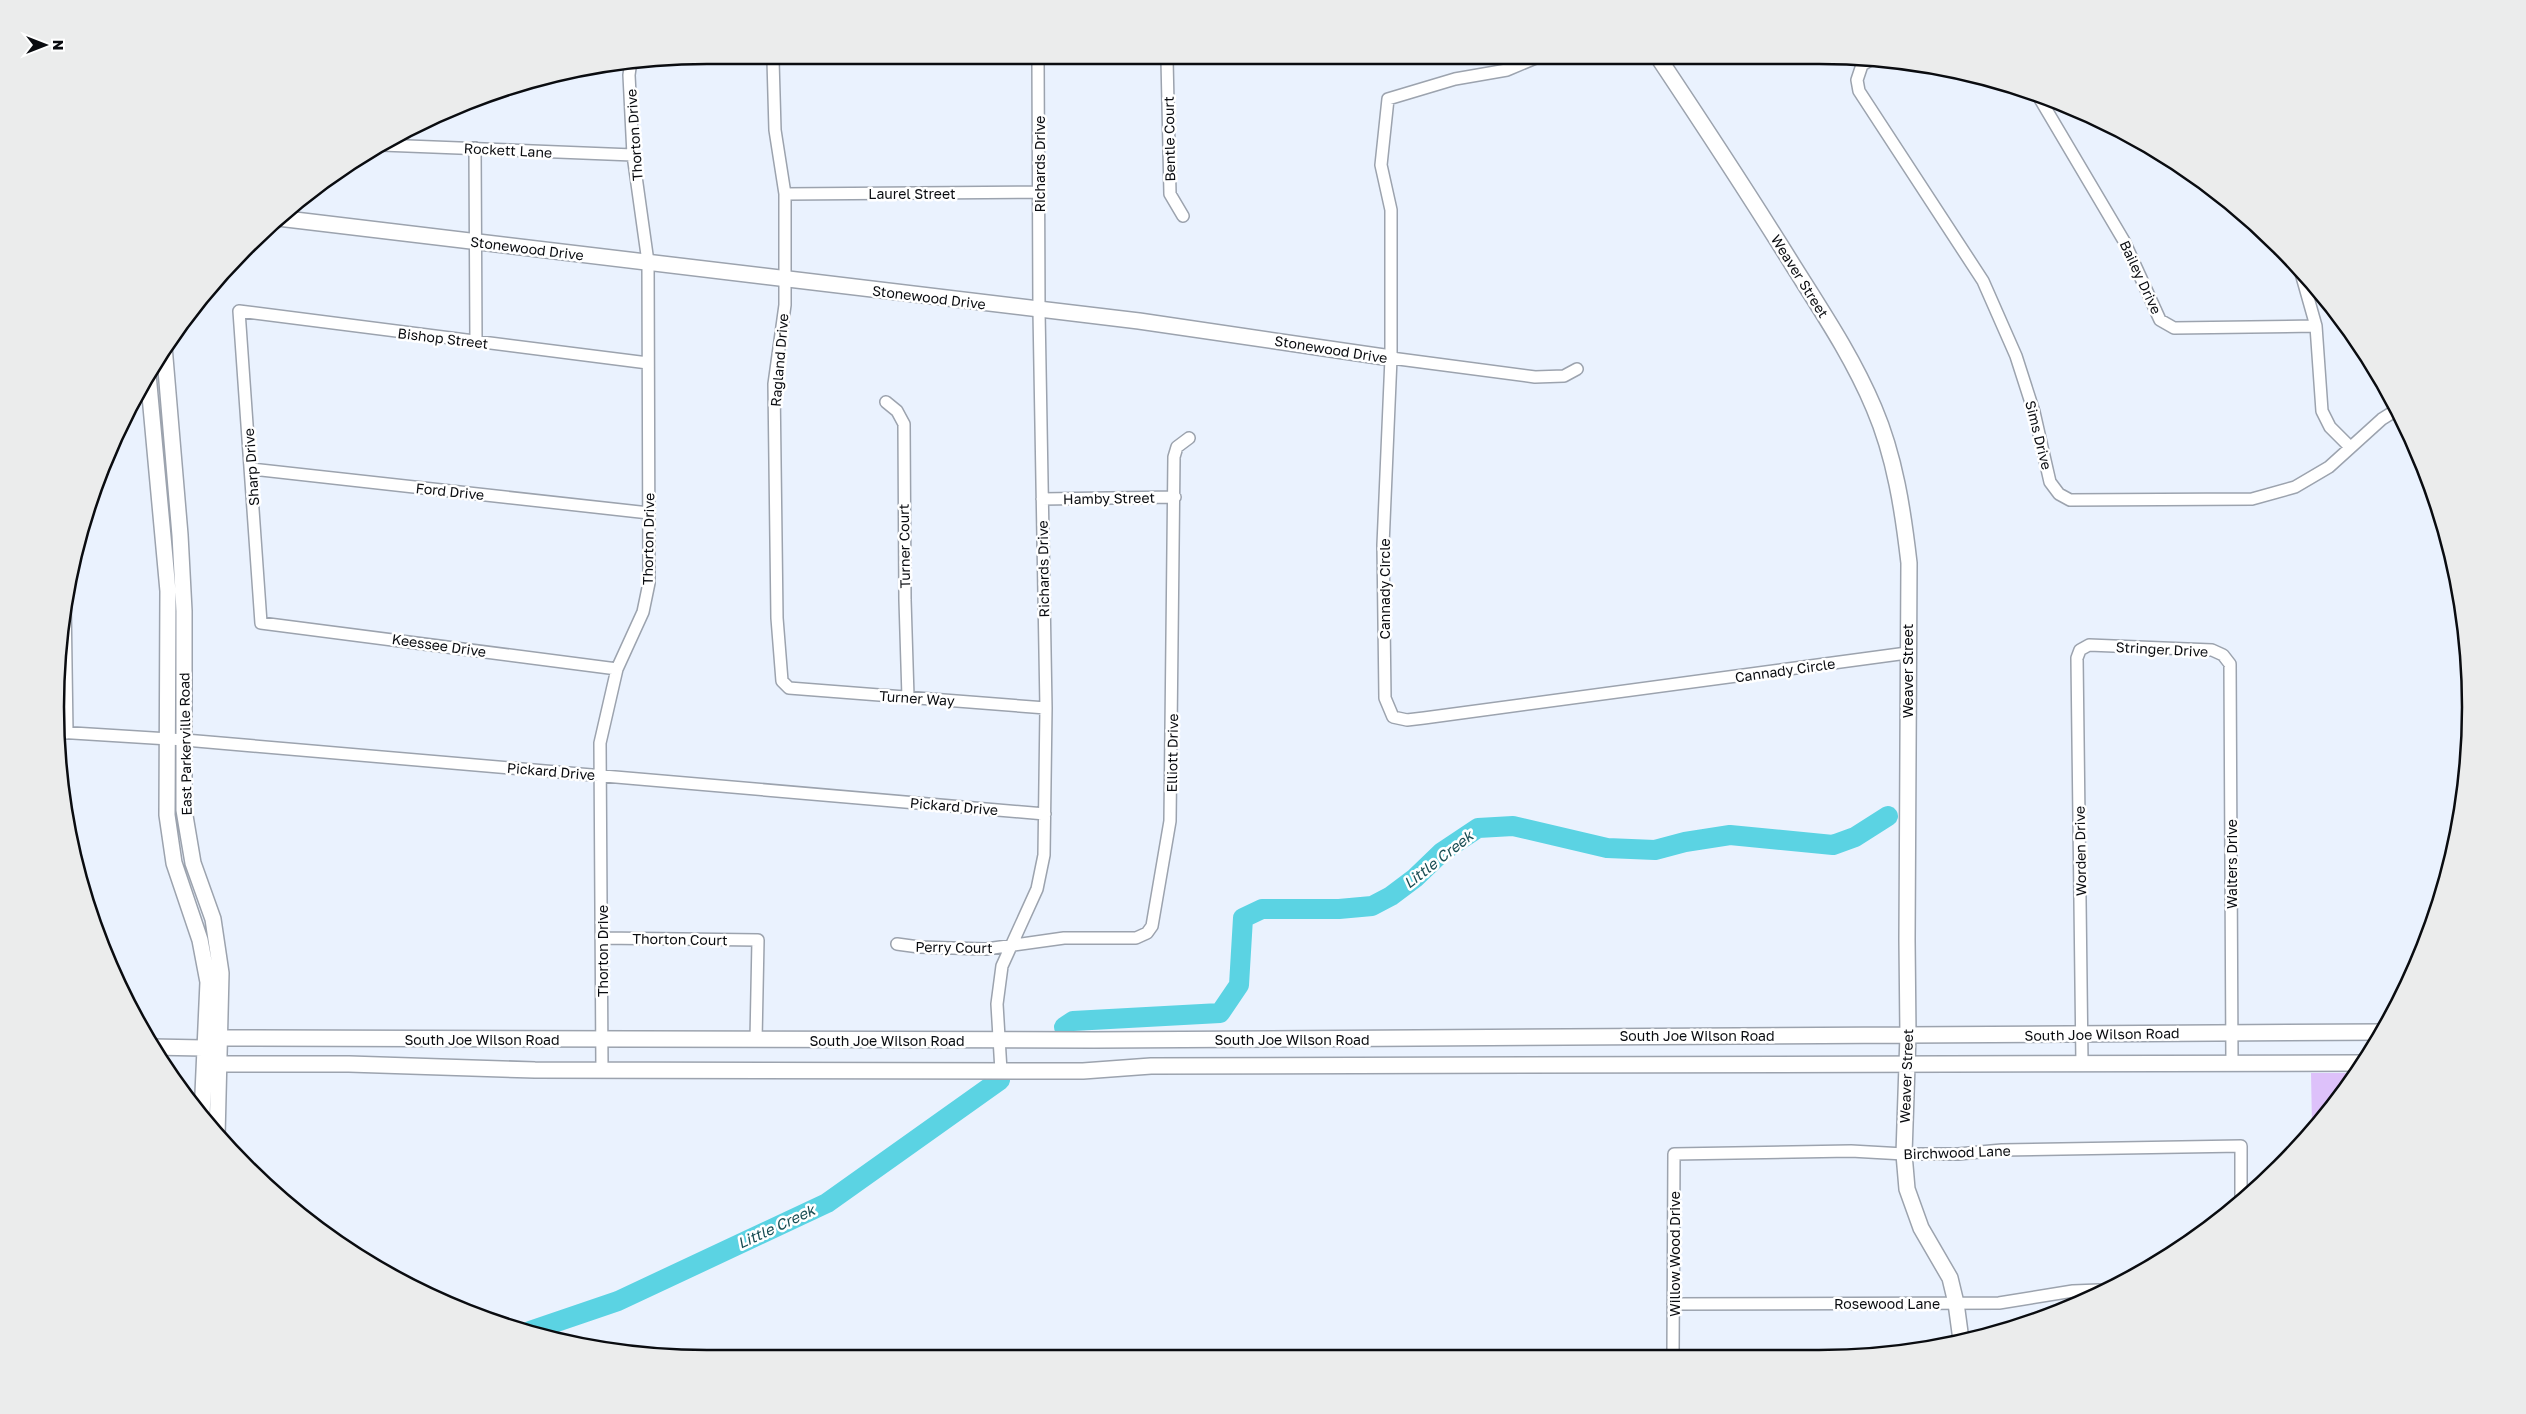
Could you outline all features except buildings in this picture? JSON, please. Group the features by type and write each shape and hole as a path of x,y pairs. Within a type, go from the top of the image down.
{"main road":[{"name":"Weaver Street","path":"1663,64 1719,147 1851,358 1875,410 1887,447 1903,513 1909,563 1907,653 1908,1035 1904,1154 1909,1196 1921,1228 1950,1278 1960,1334"},
{"name":"Stonewood Drive","path":"288,219 1039,311 1139,321 1391,358"},
{"name":"East Parkerville Road","path":"165,361 181,545 184,810 193,863 213,919 221,972 221,1038 217,1124"},
{"name":"East Parkerville Road","path":"149,387 168,591 167,815 174,863 200,940 208,982 203,1048 202,1105"},
{"name":"South Joe Wilson Road","path":"203,1048 221,1038 1000,1040 2374,1032"},
{"path":"161,1047 203,1048 219,1064"},
{"name":"South Joe Wilson Road","path":"219,1064 349,1064 602,1070 1083,1071 1151,1066 2355,1063"}],"street":[{"name":"Ragland Drive","path":"773,64 775,130 785,194 785,305 774,384 777,618 780,674 782,681 789,688"},
{"name":"Richards Drive","path":"1001,1071 997,1004 1002,966 1037,889 1044,854 1046,708 1039,311 1038,64"},
{"name":"Bentle Court","path":"1167,64 1170,194 1183,216"},
{"name":"Cannady Circle","path":"1522,64 1507,70 1455,79 1388,99 1381,164 1391,210 1391,358 1383,545 1385,698 1393,717 1407,720 1424,718 1907,653"},
{"name":"Sims Drive","path":"1862,65 1857,80 1859,91 1983,281 2016,356 2034,412 2050,482 2059,494 2070,500 2252,499 2295,487 2329,467 2382,418 2391,413"},
{"name":"Thorton Drive","path":"602,1070 600,743 617,668 643,612 649,583 648,262 633,155 630,68"},
{"name":"Bailey Drive","path":"2043,105 2124,241 2160,320 2174,328 2316,326"},
{"name":"Rockett Lane","path":"394,145 633,155"},
{"path":"475,148 476,342"},
{"name":"Laurel Street","path":"785,194 1039,192"},
{"path":"2304,285 2316,326 2322,411 2330,427 2350,447"},
{"name":"Bishop Street","path":"239,311 648,363"},
{"name":"Sharp Drive","path":"239,311 262,623"},
{"name":"Stonewood Drive","path":"1391,358 1535,377 1564,376 1577,369"},
{"name":"Turner Court","path":"886,402 897,411 904,424 905,600 908,697"},
{"name":"Elliott Drive","path":"1011,946 1064,938 1136,938 1147,933 1152,926 1170,821 1174,457 1178,447 1188,438"},
{"name":"Ford Drive","path":"251,470 649,513"},
{"name":"Hamby Street","path":"1042,499 1175,497"},
{"name":"Keessee Drive","path":"262,623 617,668"},
{"name":"Stringer Drive","path":"2089,645 2212,650 2223,655 2230,664"},
{"name":"Worden Drive","path":"2082,1063 2077,658 2080,650 2089,645"},
{"name":"Walters Drive","path":"2230,664 2232,1063"},
{"name":"Turner Way","path":"789,688 1046,708"},
{"name":"Pickard Drive","path":"65,732 184,740 1045,814"},
{"name":"Thorton Court","path":"602,938 758,940 756,1040"},
{"name":"Perry Court","path":"897,944 919,947 986,950 1011,946"},
{"name":"Birchwood Lane","path":"1674,1154 1851,1151 1904,1154 2241,1146 2241,1193"},
{"name":"Willow Wood Drive","path":"1674,1154 1674,1350"},
{"name":"Rosewood Lane","path":"1673,1304 1999,1303 2072,1291 2089,1290"}],"shaded area":[{"path":"2311,1073 2348,1073 2329,1099 2312,1120"}],"waterway":[{"name":"Little Creek","path":"1064,1027 1073,1021 1220,1013 1239,985 1243,918 1262,909 1339,909 1372,906 1391,896 1415,878 1442,852 1478,828 1513,826 1607,848 1655,850 1685,842 1730,835 1833,845 1855,837 1888,816"},
{"name":"Little Creek","path":"540,1328 618,1301 827,1203 1000,1080"}]}
